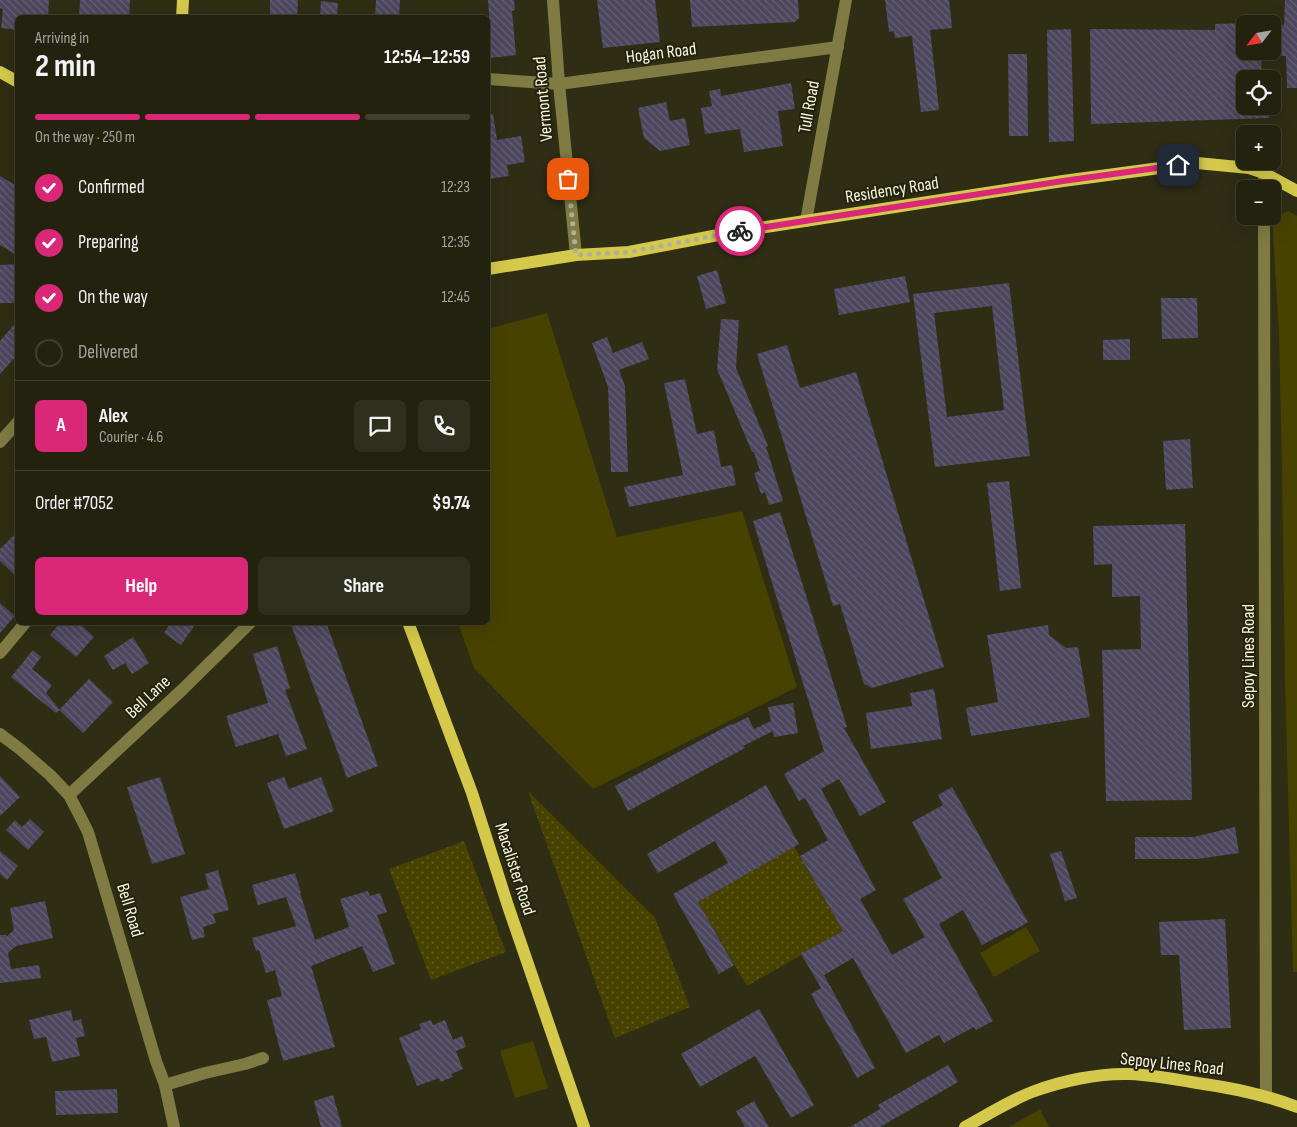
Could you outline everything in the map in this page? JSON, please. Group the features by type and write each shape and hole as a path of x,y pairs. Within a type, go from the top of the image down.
{"main road":[{"path":"182,15 183,0"},
{"path":"0,72 15,80"},
{"name":"Residency Road","path":"490,269 576,255 629,252 734,232 1063,181 1197,163 1249,168 1264,173 1297,192"},
{"name":"Macalister Road","path":"409,625 472,793 508,906 584,1127"},
{"name":"Sepoy Lines Road","path":"965,1127 1032,1092 1094,1076 1129,1074 1166,1078 1266,1096 1297,1107"}],"street":[{"name":"Vermont Road","path":"553,0 559,84 576,255"},
{"name":"Tull Road","path":"806,221 846,0"},
{"name":"Hogan Road","path":"490,79 559,84 838,48"},
{"path":"1264,173 1264,180"},
{"name":"Sepoy Lines Road","path":"1264,225 1266,1096"},
{"path":"0,442 15,425"},
{"path":"0,653 23,625"},
{"name":"Bell Lane","path":"69,795 183,689 248,625"},
{"name":"Bell Road","path":"0,734 50,775 69,795 88,832 156,1061 165,1085 174,1127"},
{"path":"165,1085 263,1058"}],"shaded area":[{"path":"1289,211 1297,216 1297,972 1293,972 1285,681 1279,333 1272,225 1281,225 1281,214"},
{"path":"547,313 617,537 742,511 797,687 593,789 474,668 459,625 490,625 490,328"},
{"path":"528,791 655,918 690,1007 615,1038"},
{"path":"464,841 506,952 431,980 389,869"},
{"path":"794,846 843,931 747,986 698,902"},
{"path":"1026,927 1040,951 994,977 980,953"},
{"path":"533,1041 548,1088 515,1098 500,1051"},
{"path":"1040,1109 1049,1127 1009,1127"}],"building":[{"path":"0,0 49,0 48,15 15,15 15,30 1,28 3,9 0,8"},
{"path":"80,0 130,0 129,15 79,15"},
{"path":"270,0 298,0 297,15 270,15"},
{"path":"376,0 400,0 399,15 375,15"},
{"path":"488,0 514,0 515,10 512,11 516,55 490,58"},
{"path":"597,0 655,0 660,42 603,48"},
{"path":"690,0 798,0 799,18 795,22 692,27"},
{"path":"885,0 949,0 952,28 930,30 939,110 921,112 912,36 895,38 894,31 889,32"},
{"path":"1285,0 1297,0 1297,88 1287,88 1286,56 1281,56 1281,25 1284,25"},
{"path":"321,1 338,3 337,15 320,15"},
{"path":"1236,23 1236,60 1261,60 1262,70 1236,70 1236,115 1269,115 1269,118 1091,124 1090,29 1215,30 1215,24"},
{"path":"1071,29 1074,141 1049,142 1047,30"},
{"path":"1008,54 1027,54 1028,136 1009,136"},
{"path":"791,83 795,109 778,111 783,146 744,152 740,129 705,134 701,108 712,106 709,91 720,89 721,96"},
{"path":"666,102 670,121 685,118 690,145 660,151 644,138 638,108"},
{"path":"490,114 493,114 497,140 521,136 525,162 507,165 509,176 490,179"},
{"path":"0,176 15,185 15,254 0,245"},
{"path":"15,264 15,303 0,303 0,265"},
{"path":"717,270 726,303 706,309 697,276"},
{"path":"905,276 910,302 839,315 834,289"},
{"path":"1009,283 1030,456 935,467 913,294","holes":["992,306 1004,410 947,417 934,313"]},
{"path":"1161,298 1197,298 1198,338 1162,339"},
{"path":"721,319 739,320 736,368 768,446 766,447 783,501 769,505 765,492 761,494 754,473 760,471 754,452 752,452 717,369"},
{"path":"15,324 15,357 0,374 0,341"},
{"path":"607,337 613,353 642,342 649,359 619,370 625,386 628,472 611,472 608,387 592,343"},
{"path":"1130,339 1130,360 1103,360 1103,340"},
{"path":"787,345 800,388 856,372 944,667 872,688 864,684 840,604 833,606 757,354"},
{"path":"685,379 697,434 714,430 721,467 732,465 736,485 629,507 624,487 683,475 664,383"},
{"path":"1190,439 1193,488 1166,490 1163,441"},
{"path":"1009,481 1021,588 1000,591 987,483"},
{"path":"780,512 847,727 844,728 886,802 860,816 839,779 821,789 876,890 860,899 892,955 925,937 903,899 942,878 912,822 943,805 938,795 952,787 1028,922 982,945 963,910 939,924 993,1021 976,1030 974,1027 944,1043 939,1035 906,1053 853,958 824,975 875,1068 857,1078 811,994 821,988 801,954 843,931 800,856 828,840 805,798 799,801 784,774 824,751 753,521"},
{"path":"1185,524 1192,800 1106,801 1102,650 1141,649 1140,596 1112,597 1112,564 1094,565 1093,526"},
{"path":"15,534 15,575 0,561 0,549"},
{"path":"0,603 15,616 0,633"},
{"path":"58,625 81,625 94,637 76,657 50,635"},
{"path":"169,625 195,625 181,645 164,633"},
{"path":"291,625 327,625 378,766 347,778"},
{"path":"1048,625 1049,635 1066,648 1078,647 1090,717 971,736 966,708 998,702 987,635"},
{"path":"133,637 149,663 132,674 125,663 113,670 104,656"},
{"path":"277,646 290,688 285,690 307,749 286,756 278,734 236,747 226,716 268,703 253,654"},
{"path":"33,650 41,657 32,669 52,685 46,693 60,710 56,713 11,677"},
{"path":"89,679 113,702 83,733 59,710"},
{"path":"934,689 942,739 871,749 866,713 912,706 910,693"},
{"path":"793,703 798,733 774,737 773,731 628,811 615,786 731,724 748,717 754,729 771,721 768,707"},
{"path":"0,776 20,797 0,816"},
{"path":"160,777 185,854 152,864 127,787"},
{"path":"284,777 289,789 321,777 334,811 284,829 267,783"},
{"path":"766,785 799,844 698,902 734,965 719,974 673,894 728,863 715,841 658,873 647,854"},
{"path":"30,819 44,832 28,850 6,830 15,820 22,827"},
{"path":"1235,827 1239,853 1197,859 1135,859 1135,837 1194,837"},
{"path":"0,851 18,866 7,880 0,874"},
{"path":"1061,851 1077,898 1065,901 1050,854"},
{"path":"218,870 229,910 213,914 216,923 203,927 205,937 192,940 180,897 209,889 205,874"},
{"path":"295,873 315,940 349,927 340,899 368,891 370,896 380,893 387,912 377,915 395,964 373,972 362,946 311,966 335,1047 283,1061 267,1000 282,996 275,970 266,973 259,950 256,951 252,938 296,926 286,897 258,905 252,885"},
{"path":"45,901 53,938 16,946 8,953 11,969 39,965 41,978 0,983 0,935 6,935 6,937 14,930 10,908"},
{"path":"1225,919 1231,1028 1184,1030 1179,955 1161,955 1159,922"},
{"path":"759,1009 814,1105 791,1118 755,1056 700,1087 681,1054"},
{"path":"71,1010 73,1021 81,1019 85,1036 76,1038 80,1056 52,1062 46,1037 34,1039 29,1020"},
{"path":"431,1020 433,1025 445,1020 453,1040 462,1036 466,1047 456,1051 463,1069 451,1074 453,1077 440,1082 439,1078 417,1086 399,1038 421,1029 419,1024"},
{"path":"948,1065 958,1082 880,1127 850,1127 880,1109 878,1105"},
{"path":"117,1089 118,1113 56,1115 55,1091"},
{"path":"333,1095 342,1127 321,1127 314,1101"},
{"path":"754,1101 769,1127 745,1127 736,1111"}],"way so far":[{"path":"568,179 576,255 629,252 740,231"}],"route":[{"path":"740,231 1178,165"}]}
